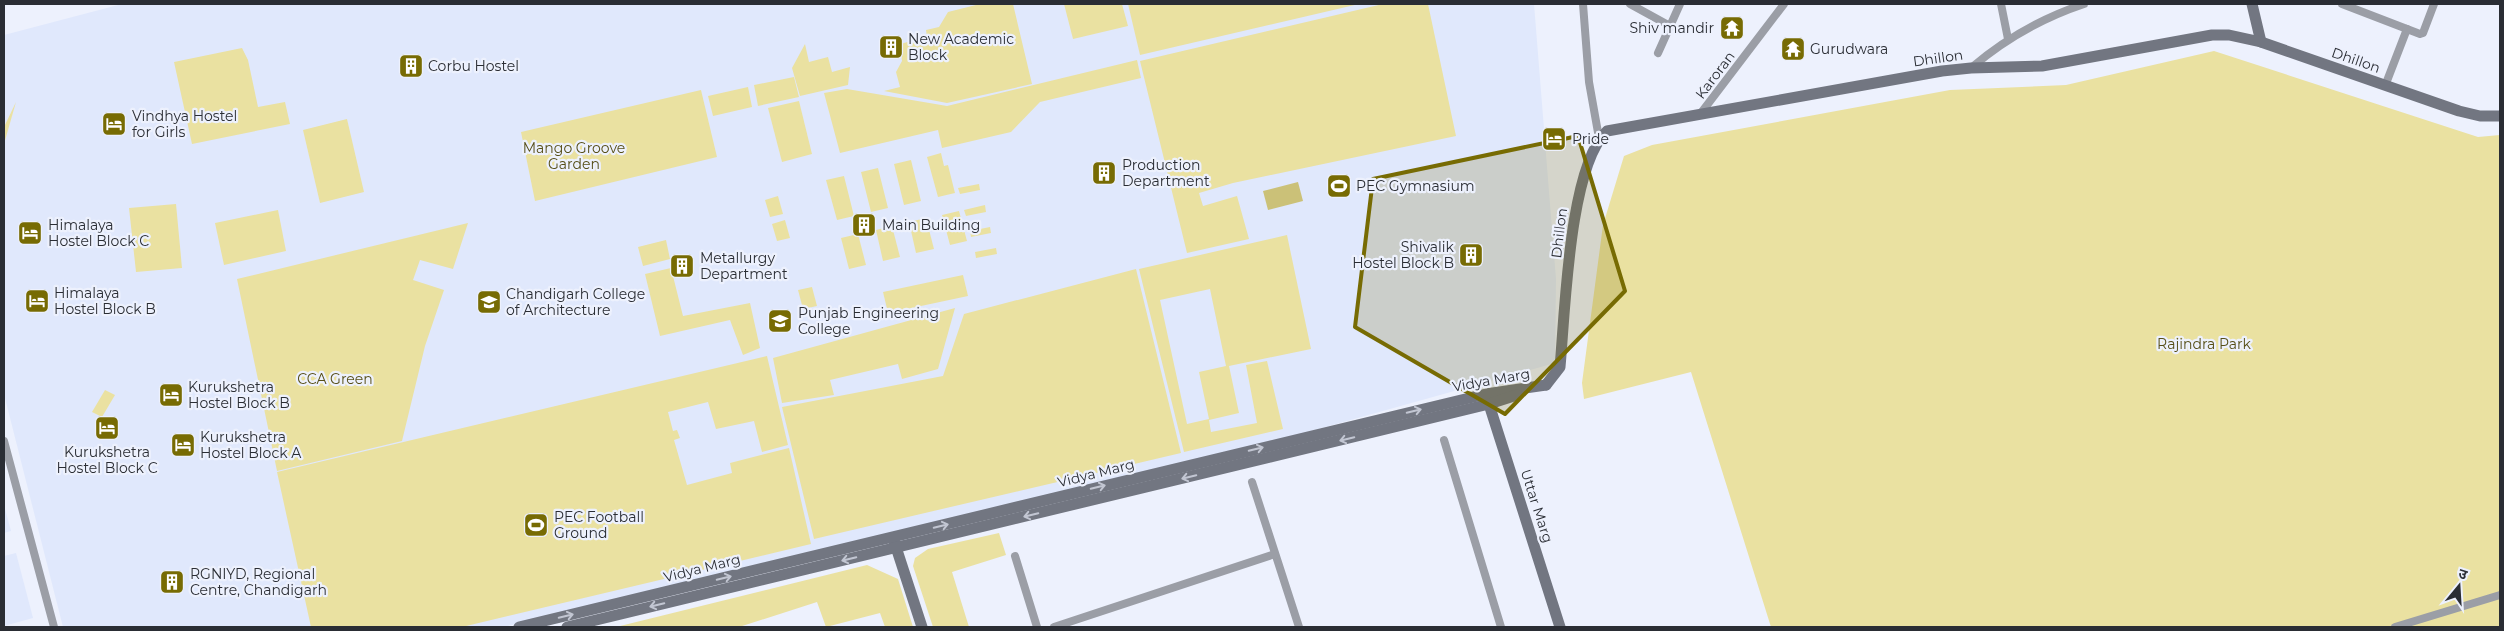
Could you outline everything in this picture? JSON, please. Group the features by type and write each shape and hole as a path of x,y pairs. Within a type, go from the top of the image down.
{"main road":[{"path":"2252,4 2261,42"},
{"name":"Dhillon","path":"1546,385 1560,367 1574,224 1583,175 1600,138 1607,131 1701,113 1971,68 2042,66 2212,35 2229,35 2261,42 2459,111 2480,116 2500,116"},
{"name":"Vidya Marg","path":"519,627 895,542 1546,385"},
{"name":"Uttar Marg","path":"1488,399 1560,627"},
{"path":"895,542 922,627"},
{"name":"Vidya Marg","path":"567,627 895,542"}],"street":[{"path":"1583,4 1589,82 1600,138"},
{"path":"1658,53 1680,4"},
{"name":"Karoran","path":"1701,113 1784,4"},
{"path":"2001,4 2008,39"},
{"path":"1971,68 2008,39 2064,11 2084,4"},
{"path":"2342,4 2420,34 2423,32 2434,4"},
{"path":"2369,13 2373,4"},
{"path":"1635,5 1670,26"},
{"path":"2385,86 2407,29"},
{"path":"1444,440 1501,627"},
{"path":"4,441 54,627"},
{"path":"1252,482 1299,627"},
{"path":"1054,627 1275,554"},
{"path":"1015,556 1038,627"},
{"path":"2395,627 2500,595"}],"highlighted area":[{"path":"1578,136 1625,291 1505,414 1355,327 1373,179"}],"shaded area":[{"name":"Punjab Engineering College","path":"122,4 1534,4 1556,279 1555,363 1186,466 816,556 503,627 63,627 4,394 4,35"},
{"path":"1298,182 1303,201 1268,210 1263,191"},
{"path":"4,505 11,531 4,533"},
{"path":"16,553 33,618 4,626 4,556"}],"green space":[{"path":"980,4 1013,4 1032,84 947,103 884,91 900,87 896,72 902,61 900,44 927,37 926,30 939,27 948,12"},
{"path":"1064,4 1122,4 1128,26 1073,39"},
{"path":"1128,4 1359,4 1140,55"},
{"path":"1383,4 1428,4 1456,136 1233,183 1199,193 1203,206 1237,196 1249,239 1187,253 1140,61"},
{"path":"805,44 809,62 828,57 832,72 850,67 848,85 800,96 792,68"},
{"path":"242,48 248,60 258,107 285,102 290,124 192,144 174,62"},
{"name":"Rajindra Park","path":"2214,51 2478,137 2500,135 2500,627 1771,627 1691,372 1584,399 1582,383 1603,225 1624,156 1652,145 1950,90 2066,85"},
{"path":"1137,60 1141,78 1040,102 1011,132 942,148 938,130 840,153 824,93 847,89 947,106"},
{"path":"794,77 799,97 758,106 754,85"},
{"path":"748,87 752,107 713,116 708,96"},
{"name":"Mango Groove Garden","path":"701,90 717,157 535,201 521,132"},
{"path":"799,101 812,154 782,162 768,108"},
{"path":"16,102 4,144 4,127"},
{"path":"347,119 364,192 320,203 303,130"},
{"path":"941,153 944,166 948,165 955,193 938,197 927,157"},
{"path":"911,160 921,201 904,205 894,164"},
{"path":"878,168 888,208 871,212 861,172"},
{"path":"844,176 854,216 837,220 826,180"},
{"path":"979,184 980,190 960,194 958,188"},
{"path":"778,196 783,214 770,217 765,200"},
{"path":"176,204 182,268 136,272 129,208"},
{"path":"985,205 986,212 966,216 964,210"},
{"path":"278,210 286,251 224,265 215,223"},
{"path":"959,211 967,241 950,245 942,215"},
{"path":"926,218 934,249 916,253 909,222"},
{"path":"785,220 790,238 777,241 772,224"},
{"name":"CCA Green","path":"468,223 453,269 420,260 413,280 444,290 425,346 402,441 277,471 237,279"},
{"path":"892,226 900,257 883,261 876,230"},
{"path":"990,227 991,233 971,237 970,231"},
{"path":"858,234 866,265 849,269 841,238"},
{"path":"1287,235 1311,349 1229,366 1239,413 1209,420 1211,432 1257,423 1246,365 1267,361 1283,429 1184,452 1139,269","holes":["1210,289 1226,366 1199,372 1209,419 1187,424 1160,300"]},
{"path":"666,240 670,259 643,266 638,247"},
{"path":"996,248 997,254 976,258 975,252"},
{"path":"671,268 683,316 750,303 760,348 743,355 730,320 660,336 645,274"},
{"path":"1136,269 1181,453 814,539 782,407 943,376 964,314"},
{"path":"963,275 968,296 888,313 883,292"},
{"path":"812,287 817,306 803,309 798,290"},
{"path":"955,308 938,369 902,379 898,364 830,380 834,395 782,403 773,358"},
{"name":"PEC Football Ground","path":"767,356 788,445 762,452 754,421 716,429 708,402 668,412 673,431 677,430 680,438 674,440 687,485 732,473 730,463 789,448 811,544 462,627 311,627 277,472"},
{"path":"105,390 115,395 102,417 92,412"},
{"path":"999,533 1006,555 952,572 969,627 933,627 913,566 915,558 928,549"},
{"path":"867,565 898,579 913,627 885,627 880,613 826,627 817,602 739,627 616,627"}],"place":[{"name":"Shiv mandir","path":"1732,28"},
{"name":"New Academic Block","path":"891,47"},
{"name":"Gurudwara","path":"1793,49"},
{"name":"Corbu Hostel","path":"411,66"},
{"name":"Vindhya Hostel for Girls","path":"114,124"},
{"name":"Pride","path":"1554,139"},
{"name":"Production Department","path":"1104,173"},
{"name":"PEC Gymnasium","path":"1339,186"},
{"name":"Main Building","path":"864,225"},
{"name":"Himalaya Hostel Block C","path":"30,233"},
{"name":"Shivalik Hostel Block B","path":"1471,255"},
{"name":"Metallurgy Department","path":"682,266"},
{"name":"Himalaya Hostel Block B","path":"37,301"},
{"name":"Chandigarh College of Architecture","path":"489,302"},
{"name":"Punjab Engineering College","path":"780,321"},
{"name":"Kurukshetra Hostel Block B","path":"171,395"},
{"name":"Kurukshetra Hostel Block C","path":"107,428"},
{"name":"Kurukshetra Hostel Block A","path":"183,445"},
{"name":"PEC Football Ground","path":"536,525"},
{"name":"RGNIYD, Regional Centre, Chandigarh","path":"172,582"}]}
